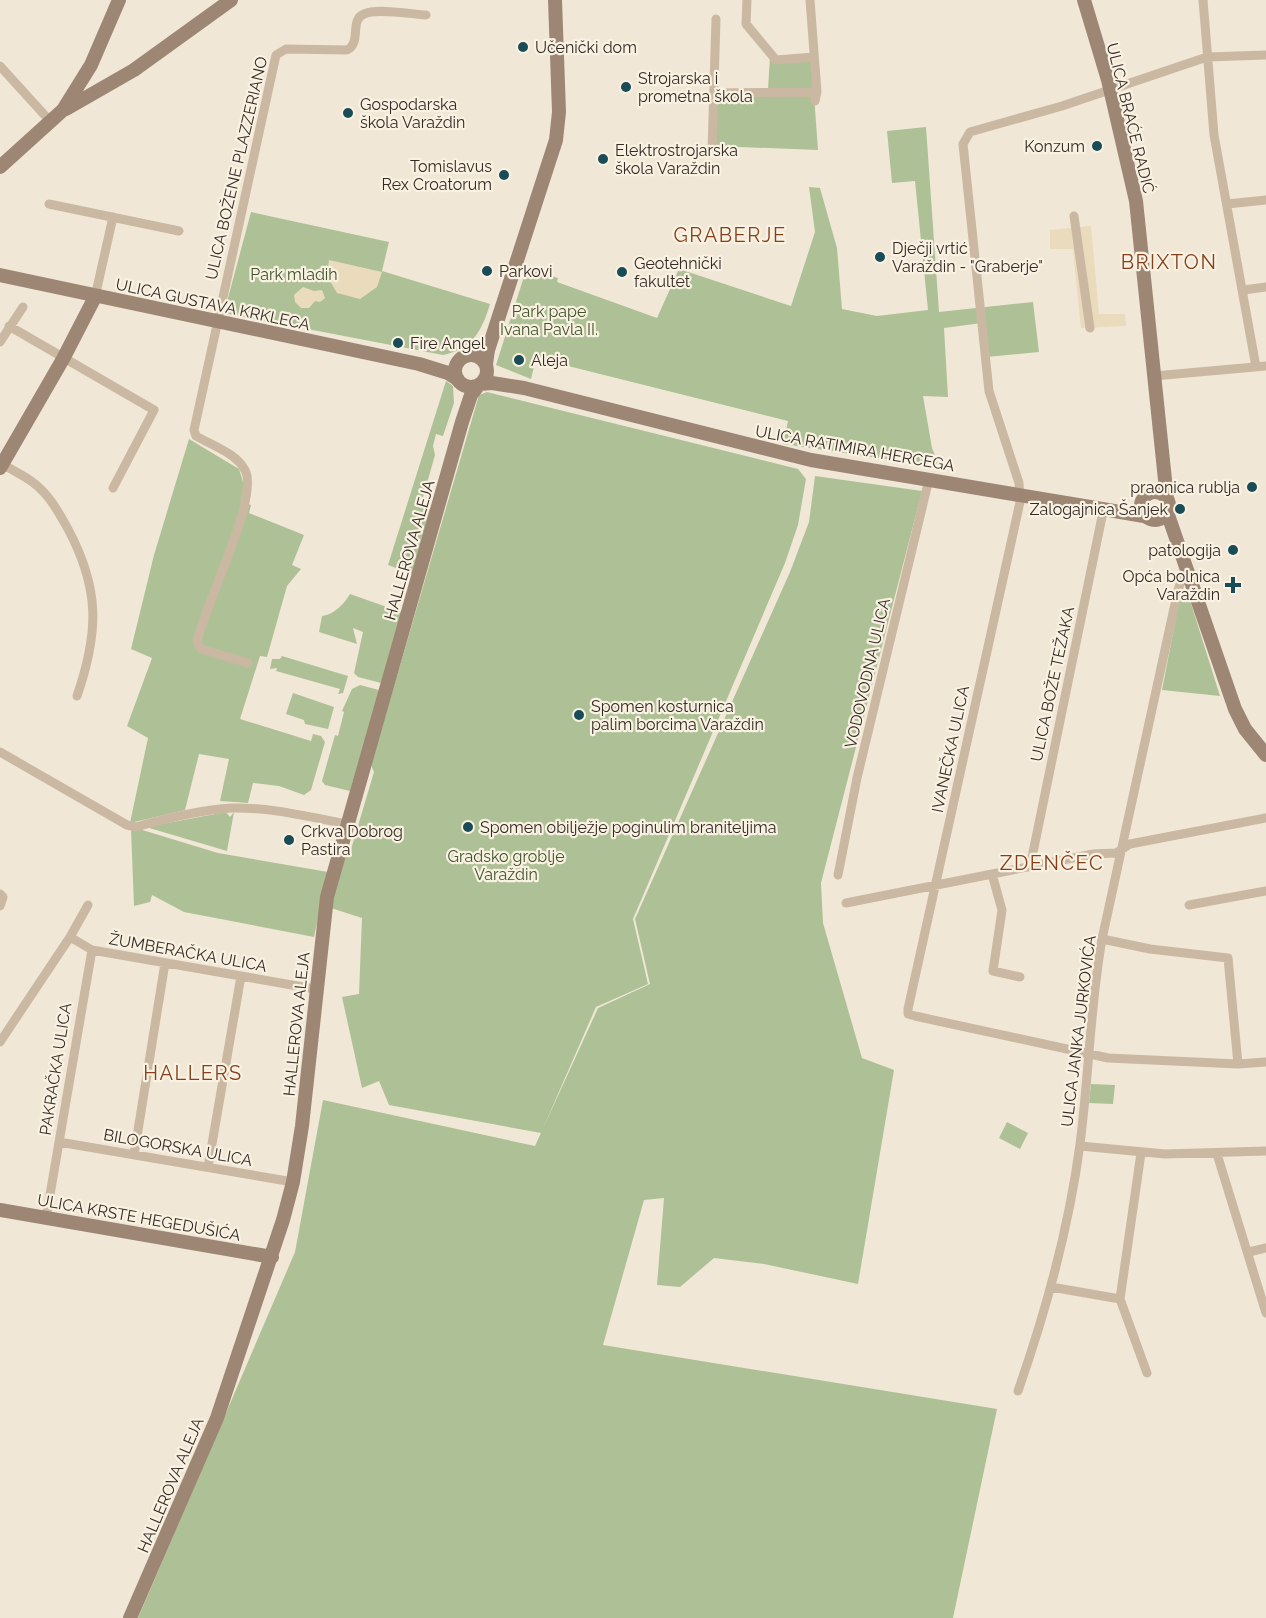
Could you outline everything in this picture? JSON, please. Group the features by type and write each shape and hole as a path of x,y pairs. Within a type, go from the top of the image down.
{"main road":[{"path":"63,110 85,77 119,0"},
{"path":"0,167 63,110 143,64 231,0"},
{"path":"499,315 480,346 456,369 459,381 469,387 479,385 486,377 486,365 499,315 556,140 559,112 555,0"},
{"name":"ULICA BRAĆE RADIĆ","path":"1084,0 1110,90 1136,201 1167,506 1176,539 1235,709 1245,729 1266,755"},
{"path":"85,77 99,83 111,83"},
{"name":"ULICA GUSTAVA KRKLECA","path":"0,275 419,364 448,373 459,381"},
{"path":"1,465 63,359 95,297"},
{"path":"465,358 480,357 486,365"},
{"name":"ULICA GUSTAVA KRKLECA","path":"419,364 465,358"},
{"name":"ULICA RATIMIRA HERCEGA","path":"486,365 524,388"},
{"name":"HALLEROVA ALEJA","path":"459,381 463,396 462,422"},
{"name":"ULICA RATIMIRA HERCEGA","path":"479,385 492,383 524,388 790,456 1109,508 1149,518"},
{"name":"HALLEROVA ALEJA","path":"130,1618 217,1418 272,1257 293,1182 309,1074 315,989 327,897 462,422 471,395 479,385"},
{"name":"ULICA BRAĆE RADIĆ","path":"1146,496 1155,488 1161,459"},
{"path":"1160,494 1167,506 1162,518 1149,518 1141,508 1146,496 1160,494"},
{"name":"ULICA RATIMIRA HERCEGA","path":"1109,508 1137,503 1146,496"},
{"name":"ULICA BRAĆE RADIĆ","path":"1149,518 1176,539"},
{"name":"ULICA KRSTE HEGEDUŠIĆA","path":"0,1210 272,1257"}],"street":[{"path":"747,0 746,24 776,60 814,57"},
{"path":"714,93 816,97 810,0"},
{"path":"1154,376 1261,367 1243,290 1214,135 1203,0"},
{"name":"ULICA BOŽENE PLAZZERIANO","path":"218,323 276,55 286,49 347,50 355,42 357,20 361,14 371,12 426,15"},
{"path":"712,151 716,19"},
{"path":"1021,494 989,391 963,144 970,132 1110,90 1207,57 1266,55"},
{"path":"0,66 50,121"},
{"path":"1227,204 1266,200"},
{"path":"49,204 178,231"},
{"path":"1074,216 1090,328"},
{"path":"95,297 113,218"},
{"path":"1243,290 1266,287"},
{"path":"0,342 23,307"},
{"path":"218,323 194,433 236,459 246,473 248,484 242,514 197,642 201,649 248,663"},
{"path":"9,326 154,410 113,488"},
{"path":"1,465 36,485 52,502 80,552 91,591 94,629 90,658 77,696"},
{"name":"VODOVODNA ULICA","path":"838,875 857,778 929,479"},
{"name":"IVANEČKA ULICA","path":"1021,494 908,1014 1089,1055"},
{"name":"ULICA BOŽE TEŽAKA","path":"1030,867 1109,508"},
{"name":"ULICA JANKA JURKOVIĆA","path":"1018,1391 1039,1331 1051,1287 1080,1146 1096,976 1102,939 1178,590 1186,567"},
{"path":"0,752 127,825 136,826 202,811 232,808 274,811 347,824"},
{"path":"846,903 1093,854 1116,853 1130,844 1266,818"},
{"path":"992,874 1002,910 993,970 1020,977"},
{"path":"1189,905 1266,891"},
{"path":"0,894 3,897 0,906"},
{"path":"0,1042 4,1027 70,938 88,905"},
{"path":"70,938 92,950"},
{"path":"1102,939 1150,949 1228,958 1238,1064"},
{"name":"ŽUMBERAČKA ULICA","path":"92,950 315,989"},
{"name":"PAKRAČKA ULICA","path":"46,1218 92,950"},
{"path":"134,1155 165,963"},
{"path":"208,1167 241,976"},
{"path":"1089,1055 1108,1058 1238,1064 1266,1062"},
{"name":"BILOGORSKA ULICA","path":"59,1142 293,1182"},
{"path":"1080,1146 1141,1153 1217,1154 1266,1151"},
{"path":"1141,1153 1120,1299 1147,1373"},
{"path":"1217,1154 1266,1312"},
{"path":"1249,1252 1266,1248"},
{"path":"1051,1287 1120,1299"}],"green space":[{"path":"811,54 818,150 715,146 716,90 768,89 770,57"},
{"name":"Park pape Ivana Pavla II.","path":"926,127 939,312 1033,302 1039,352 986,357 982,323 944,328 948,397 923,396 932,448 940,467 783,444 788,421 536,358 531,379 496,365 527,267 558,278 557,282 657,318 679,269 791,306 815,232 809,187 820,188 837,248 842,309 877,316 928,310 915,181 892,183 887,131"},
{"name":"Park mladih","path":"251,212 389,242 382,271 490,304 483,323 469,343 443,355 224,313"},
{"path":"446,381 453,386 454,403 443,436 436,434 433,446 435,455 421,504 431,510 412,574 388,565"},
{"name":"Gradsko groblje Varaždin","path":"487,392 798,469 806,479 798,525 785,563 633,919 648,984 596,1007 541,1133 389,1105 379,1081 362,1088 342,997 359,994 362,918 331,908 344,858 349,856 374,772 371,765 479,395"},
{"path":"189,439 239,469 244,485 241,501 251,505 249,513 304,535 292,565 301,569 287,586 267,657 260,656 240,719 311,741 313,734 321,736 325,742 311,790 304,795 279,786 253,783 248,803 220,801 229,759 199,754 185,810 130,823 148,738 127,726 152,658 131,649 154,555"},
{"path":"815,476 922,491 821,883 823,923 862,1058 894,1070 858,1284 764,1264 714,1258 680,1287 657,1285 664,1198 644,1200 603,1345 997,1409 953,1618 138,1618 295,1252 323,1100 535,1146 598,1008 650,984 635,919 790,572 809,522"},
{"path":"350,594 401,612 381,683 358,677 354,673 363,632 353,628 357,644 319,632 322,616 339,608"},
{"path":"1188,594 1220,696 1162,690 1180,597"},
{"path":"282,656 348,676 343,693 338,694 340,689 276,671 277,668 270,669 272,659 280,659"},
{"path":"360,685 379,690 350,791 325,785 322,781 335,735 338,736 344,712 342,711 352,689"},
{"path":"293,693 334,707 328,729 305,724 304,720 286,714"},
{"path":"226,812 230,817 234,812 227,851 146,827"},
{"path":"131,829 139,829 218,853 328,872 314,937 184,912 152,895 150,902 134,906"},
{"path":"1091,1084 1115,1085 1113,1104 1089,1103"},
{"path":"1007,1122 1028,1133 1020,1149 999,1138"}],"shaded area":[{"path":"1091,226 1099,314 1125,314 1126,326 1081,328 1073,249 1050,249 1050,230"},
{"path":"329,260 382,272 377,287 360,299 337,293 327,276"},
{"path":"303,287 314,291 322,290 325,298 320,302 315,301 309,308 301,308 295,302 294,295"}],"place":[{"name":"Učenički dom","path":"523,47"},
{"name":"Strojarska i prometna škola","path":"626,87"},
{"name":"Gospodarska škola Varaždin","path":"348,113"},
{"name":"Konzum","path":"1097,146"},
{"name":"Elektrostrojarska škola Varaždin","path":"603,159"},
{"name":"Tomislavus Rex Croatorum","path":"504,175"},
{"name":"Dječji vrtić Varaždin - \"Graberje\"","path":"880,257"},
{"name":"Parkovi","path":"487,271"},
{"name":"Geotehnički fakultet","path":"622,272"},
{"name":"Fire Angel","path":"398,343"},
{"name":"Aleja","path":"519,360"},
{"name":"praonica rublja","path":"1252,487"},
{"name":"Zalogajnica Šanjek","path":"1180,509"},
{"name":"patologija","path":"1233,550"},
{"name":"Opća bolnica Varaždin","path":"1233,585"},
{"name":"Spomen kosturnica palim borcima Varaždin","path":"579,715"},
{"name":"Spomen obilježje poginulim braniteljima","path":"468,827"},
{"name":"Crkva Dobrog Pastira","path":"289,840"}],"district":[{"name":"GRABERJE","path":"730,235"},
{"name":"BRIXTON","path":"1169,262"},
{"name":"ZDENČEC","path":"1052,863"},
{"name":"HALLERS","path":"193,1073"}]}
